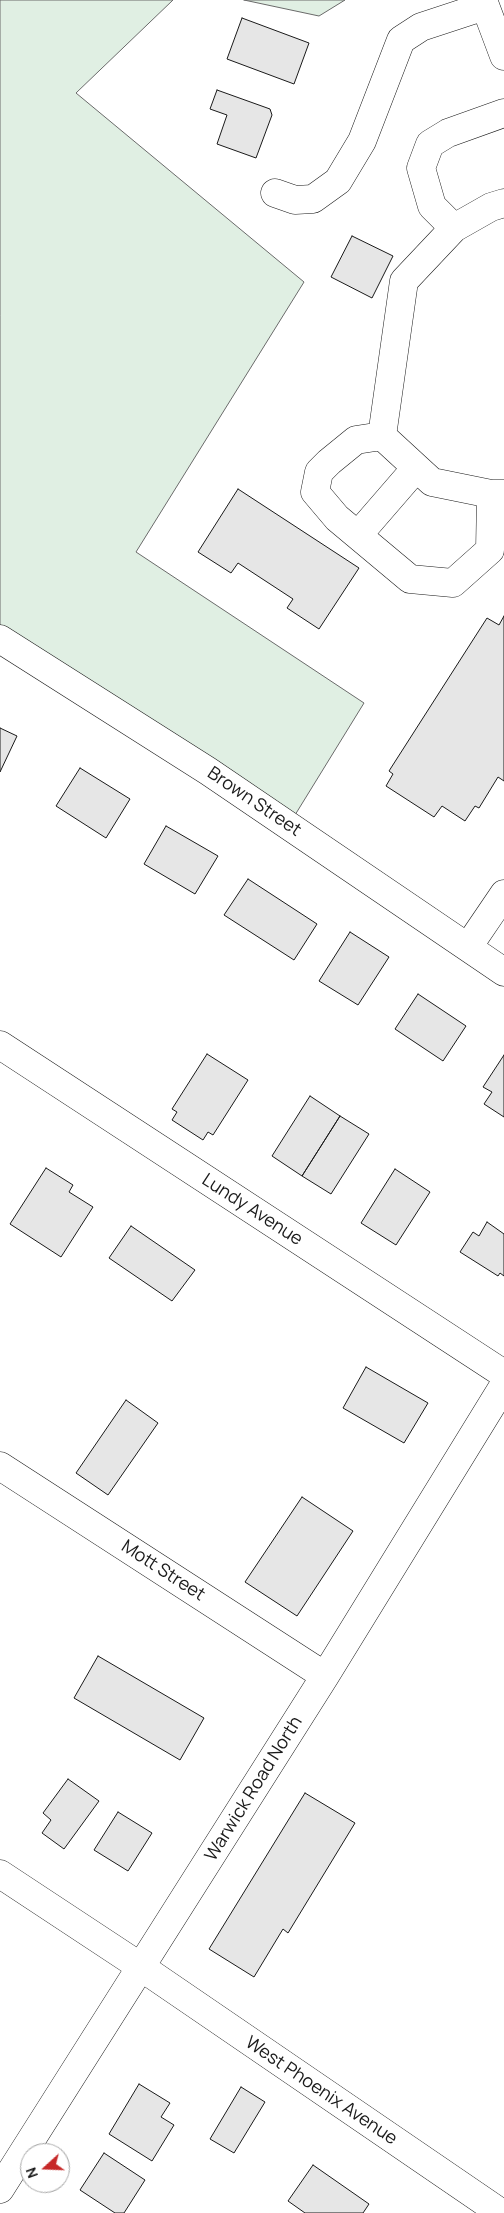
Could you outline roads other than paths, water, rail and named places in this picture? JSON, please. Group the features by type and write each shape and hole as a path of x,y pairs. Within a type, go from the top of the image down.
{"street":[{"path":"275,193 295,200 313,199 338,181 362,141 401,40 421,27 484,3 504,56"},
{"path":"454,228 432,206 421,168 430,144 448,133 504,113"},
{"path":"382,436 404,281 454,228 491,207 504,203"},
{"path":"382,436 432,482 497,494 490,550 453,583 410,578 337,518 316,492 319,472 356,440 382,436"},
{"path":"358,535 416,468"},
{"name":"Brown Street","path":"0,639 208,771 504,972"},
{"path":"468,947 504,894"},
{"name":"Lundy Avenue","path":"0,1045 504,1374"},
{"name":"Warwick Road North","path":"0,2189 325,1676 504,1385"},
{"name":"Mott Street","path":"0,1466 325,1676"},
{"name":"West Phoenix Avenue","path":"0,1874 141,1967 501,2213"}]}
